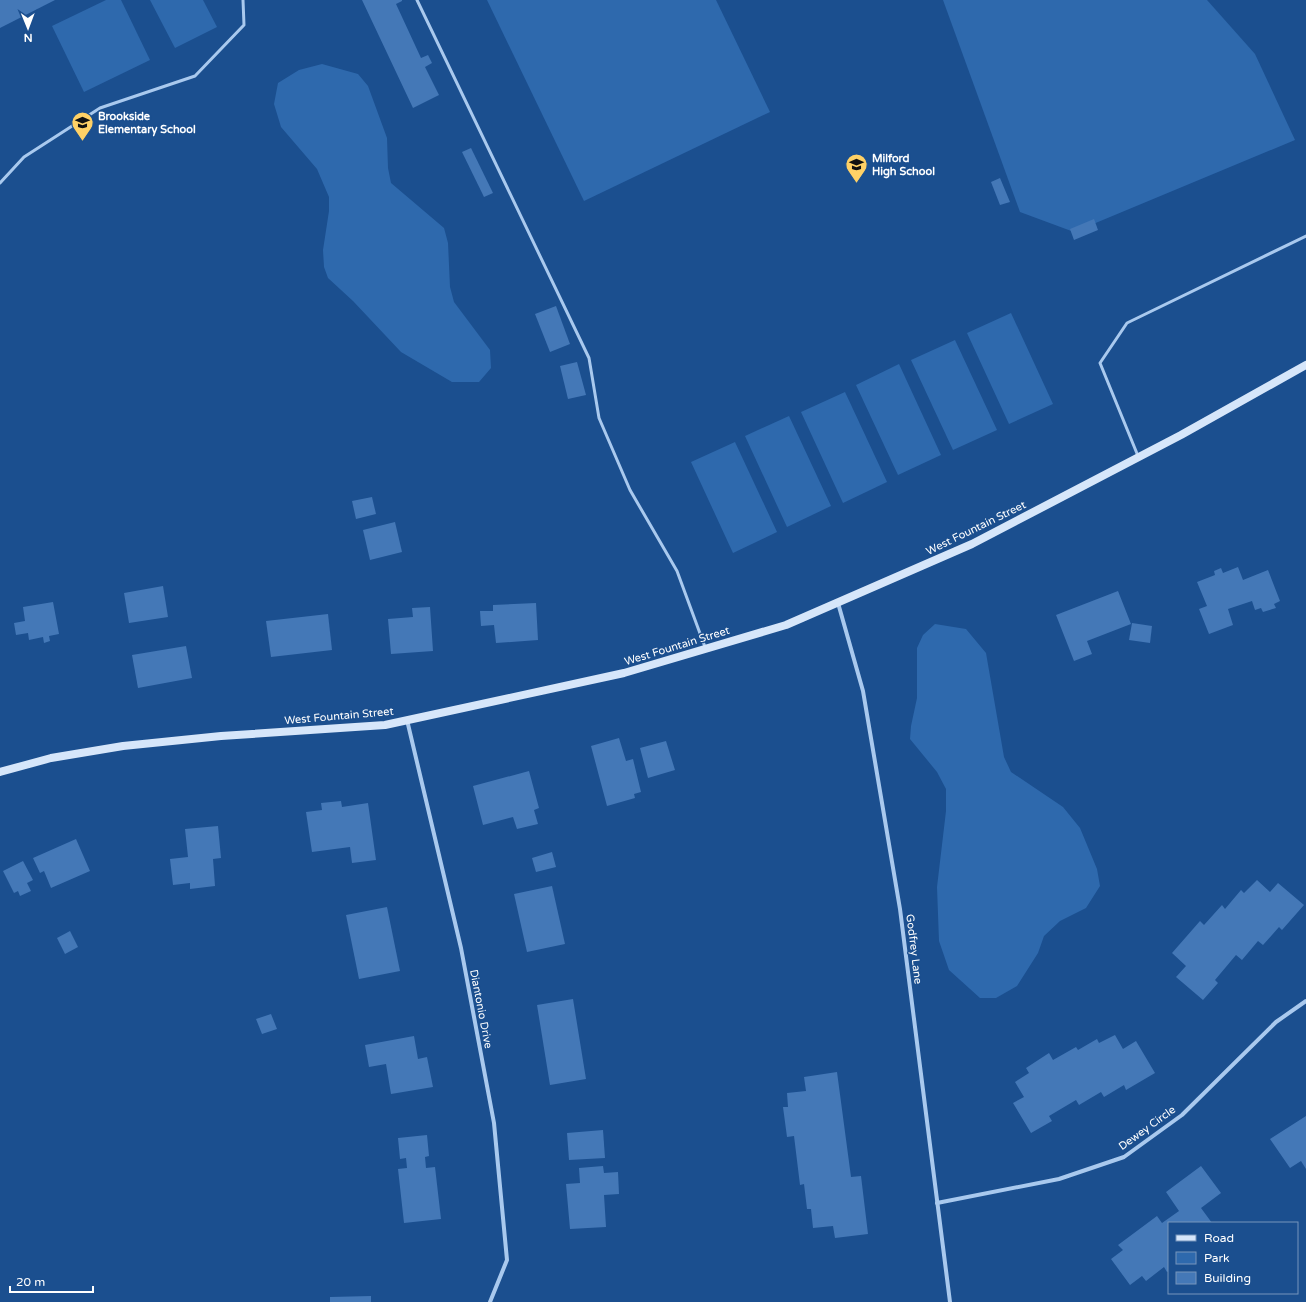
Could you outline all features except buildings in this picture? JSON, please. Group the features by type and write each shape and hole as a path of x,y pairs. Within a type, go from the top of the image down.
{"street":[{"name":"West Fountain Street","path":"0,772 51,758 123,746 221,736 385,725 624,674 786,625 972,544 1139,457 1306,365"},
{"name":"Godfrey Lane","path":"838,603 863,691 900,909 950,1302"},
{"name":"Diantonio Drive","path":"407,720 461,948 494,1123 507,1260 490,1302"},
{"name":"Dewey Circle","path":"937,1203 1058,1179 1124,1157 1182,1115 1276,1022 1306,1001"}],"lane":[{"path":"0,183 24,157 100,108 195,76 244,25 243,0"},
{"path":"417,0 589,358 599,418 630,490 677,572 706,649"},
{"path":"1139,457 1100,363 1127,323 1306,236"}],"green space":[{"path":"106,0 121,0 150,60 84,92 52,26"},
{"path":"150,0 203,0 217,27 175,48"},
{"path":"487,0 716,0 770,112 584,201"},
{"path":"943,0 1207,0 1255,54 1295,140 1074,232 1020,212"},
{"path":"322,64 358,74 368,86 387,138 388,168 391,183 444,228 448,243 450,287 454,302 490,350 491,368 479,382 452,382 401,352 353,301 328,278 324,267 323,250 329,211 329,197 317,169 281,127 274,104 278,83 299,70"},
{"path":"1011,313 1053,404 1009,424 967,333"},
{"path":"955,340 997,430 953,450 911,360"},
{"path":"899,364 941,455 898,475 856,385"},
{"path":"845,392 887,482 843,503 801,412"},
{"path":"789,416 831,506 787,527 745,436"},
{"path":"735,442 777,532 733,553 691,462"},
{"path":"935,624 966,629 986,653 1004,757 1011,772 1063,807 1080,828 1097,869 1100,886 1086,908 1060,921 1044,936 1038,953 1017,986 996,998 980,998 949,970 939,941 937,887 946,811 946,789 937,772 910,739 911,726 917,698 917,648 923,635"}],"place":[{"name":"Brookside Elementary School","path":"83,142"},
{"name":"Milford High School","path":"857,184"}]}
